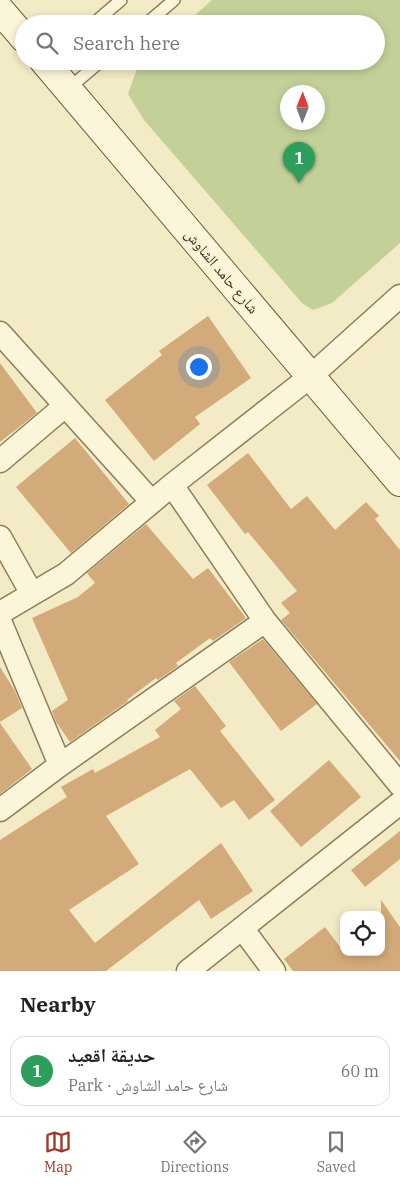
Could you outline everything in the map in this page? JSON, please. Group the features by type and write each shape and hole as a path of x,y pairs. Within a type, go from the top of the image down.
{"street":[{"path":"0,10 15,28"},
{"name":"شارع حامد الشاوش","path":"53,70 400,482"},
{"path":"0,613 66,574 172,485 311,376 400,296"},
{"path":"2,339 152,502"},
{"path":"0,461 65,406"},
{"path":"172,485 266,621 400,784"},
{"path":"0,537 32,594"},
{"path":"0,621 60,765"},
{"path":"0,810 60,765 266,621"},
{"path":"188,971 400,803"},
{"path":"242,928 274,971"}],"lane":[{"path":"104,15 122,0"},
{"path":"156,15 174,0"},
{"path":"68,89 90,70"}],"green space":[{"path":"212,0 400,0 400,243 332,303 313,310 302,303 144,120 128,94 137,70 385,70 385,15 195,15"}],"building":[{"path":"208,316 251,378 195,417 200,424 154,461 105,400 162,355 159,351"},
{"path":"0,363 37,413 0,442"},
{"path":"75,438 129,504 71,553 16,487"},
{"path":"248,453 291,509 307,496 335,530 366,502 379,516 375,519 400,550 400,761 281,620 290,613 281,603 297,591 248,532 245,534 207,485"},
{"path":"146,524 193,579 208,568 246,618 213,641 210,638 176,663 178,666 158,680 156,678 128,701 70,742 56,722 52,711 68,700 32,618 78,597 95,583 87,573"},
{"path":"263,639 317,704 281,731 229,662"},
{"path":"0,667 15,691 22,708 0,722"},
{"path":"195,686 226,726 220,731 275,800 249,820 234,800 221,808 190,769 106,816 139,864 69,910 95,943 221,843 253,891 211,919 199,900 106,971 0,971 0,840 67,797 61,787 93,769 95,773 160,737 155,730 181,709 174,701"},
{"path":"0,723 32,769 0,794"},
{"path":"329,760 361,797 301,847 270,811"},
{"path":"400,831 400,859 365,887 351,870"},
{"path":"381,900 400,927 400,971 293,971 284,959 325,927 340,947 340,956 385,956 385,911 381,911"}],"place":[{"name":"حديقة اقعيد","path":"299,183"}]}
